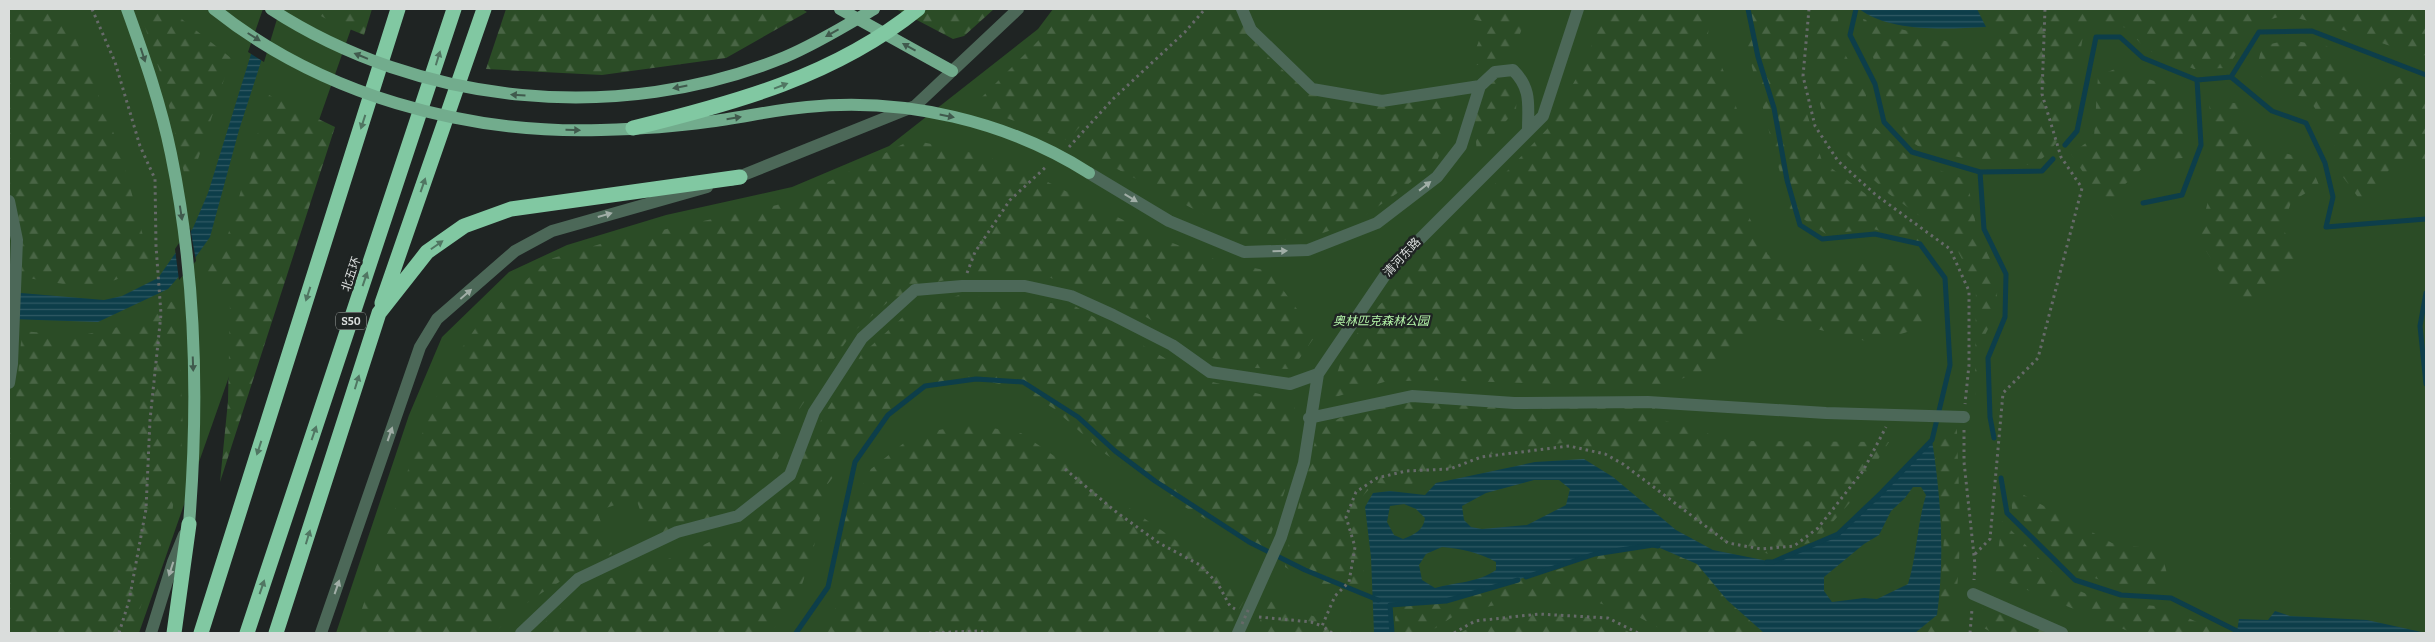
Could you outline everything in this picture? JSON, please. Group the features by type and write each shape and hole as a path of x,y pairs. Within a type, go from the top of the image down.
{"highway":[{"path":"201,633 398,9"},
{"name":"北五环","path":"247,633 454,9"},
{"path":"276,633 379,314 484,9"},
{"path":"633,128 705,111 805,77 849,56 918,9"},
{"path":"379,314 427,252 464,226 512,209 740,177"},
{"path":"174,633 189,524"}],"main road":[{"path":"127,9 158,104 171,153 182,217 191,315 195,404 194,462 189,524"},
{"path":"214,9 241,30 310,71 413,109 486,124 524,128 601,130 709,122 808,107 882,107 949,116 997,128 1044,147 1089,172"},
{"path":"271,9 296,24 358,54 412,73 451,84 508,94 567,98 623,95 666,90 732,76 786,57 874,9"},
{"path":"840,9 952,71"}],"street":[{"path":"321,633 420,347 437,319 515,251 552,231 740,177 915,106 1018,9"},
{"path":"1242,9 1251,30 1312,89 1382,101 1480,86"},
{"name":"清河东路","path":"1244,620 1281,537 1304,464 1309,418 1318,374 1388,270 1543,116 1578,9"},
{"path":"1089,172 1169,221 1244,252 1308,250 1377,223 1437,177 1461,146 1480,86 1495,72 1513,70 1522,80 1528,91 1528,130"},
{"path":"9,201 17,240 12,364 9,383"},
{"path":"521,633 578,579 677,532 738,516 790,475 814,412 862,338 915,290 962,286 1025,286 1071,296 1172,344 1210,372 1290,384 1318,374"},
{"path":"1309,418 1412,396 1514,403 1648,402 1826,413 1964,417"},
{"path":"151,633 173,562 189,524"},
{"path":"1973,594 2062,633"}],"path":[{"path":"92,9 115,62 140,146 155,178 157,259 161,314 150,420 146,508 129,601 119,633"},
{"path":"1067,148 1113,99 1185,32 1205,9"},
{"path":"1809,9 1804,76 1815,126 1838,161 1876,195 1950,249 1969,292 1969,365 1964,417 1964,462 1974,554 1970,633"},
{"path":"1974,554 1990,539 2003,393 2038,358 2082,188 2060,157 2042,94 2045,9"},
{"path":"962,286 974,252 1010,200 1053,161"},
{"path":"1322,626 1336,596 1349,582 1355,547 1346,517 1356,492 1376,478 1406,471 1450,469 1481,457 1569,446 1604,454 1623,464 1728,543 1761,549 1794,546 1818,528 1863,471 1893,415"},
{"path":"1065,469 1115,511 1159,543 1200,564 1218,584 1230,606 1244,620 1311,622 1322,626 1332,633"},
{"path":"1454,633 1475,621 1539,614 1608,618 1638,633"},
{"path":"929,633 979,631 988,633"}],"green space":[{"path":"9,9 358,9 139,633 9,633"},
{"path":"9,9 64,9 120,149 151,266 92,289 22,277 21,233 9,177"},
{"path":"139,9 169,9 231,58 188,190 164,84"},
{"path":"308,9 372,9 364,35 330,21"},
{"path":"506,9 802,9 807,12 726,58 602,75 486,69"},
{"path":"896,9 994,9 964,36 953,39"},
{"name":"奥林匹克森林公园","path":"1053,9 2426,9 2426,633 336,633 409,415 442,337 509,272 567,245 666,215 792,187 889,146 1038,29"},
{"path":"1065,9 1196,9 1067,140 973,106 1047,32"},
{"path":"1223,9 1237,9 1261,51 1301,86 1379,104 1462,93 1437,161 1396,194 1357,221 1300,241 1241,234 1079,149"},
{"path":"1459,9 1529,9 1512,56 1469,67 1486,22 1464,18"},
{"path":"1603,9 1711,9 1708,34 1729,84 1744,132 1743,179 1748,215 1768,255 1802,262 1896,265 1920,287 1928,325 1874,343 1775,319 1703,371 1659,387 1427,380 1384,382 1329,399 1344,352 1371,314 1549,127 1588,57"},
{"path":"1748,9 1803,9 1795,76 1822,161 1937,248 1873,229 1826,234 1790,210 1748,52"},
{"path":"1819,9 1839,9 1837,40 1865,90 1871,124 1913,161 1967,180 1977,230 1998,277 1996,313 1985,335 1975,395 1976,286 1951,238 1889,194 1846,154 1825,123 1813,76 1814,21"},
{"path":"1982,9 2426,9 2426,55 2420,56 2340,29 2285,15 2255,24 2227,68 2194,69 2147,50 2126,28 2107,22 2085,27 2070,111 2065,127 2057,142 2046,155 2034,163 2006,165 1932,151 1918,146 1908,137 1899,123 1883,87 1863,19 1994,54 1992,29"},
{"path":"2288,40 2327,46 2345,74 2368,95 2401,77 2426,88 2426,159 2394,165 2360,200 2343,177 2332,135 2309,99 2273,88 2256,71 2262,46"},
{"path":"2115,69 2184,90 2183,158 2150,161 2122,187 2114,219 2071,154 2094,137 2098,76"},
{"path":"1507,76 1517,92 1516,110 1477,153 1475,121 1478,105 1494,78"},
{"path":"269,95 335,127 220,482 228,401 230,304 203,278 227,238"},
{"path":"2209,102 2237,103 2251,145 2308,159 2319,185 2291,202 2283,227 2296,263 2252,303 2230,288 2194,232 2204,217 2216,169"},
{"path":"911,140 962,150 1014,165 1157,237 1219,261 1269,271 1316,335 1292,369 1255,368 1203,356 1169,330 1096,289 1034,274 973,273 925,285 888,302 852,333 798,411 770,477 747,504 724,517 650,540 636,498 597,511 612,554 549,588 519,609 496,633 354,633 408,470 447,370 481,320 550,259 607,242 777,205 830,181"},
{"path":"959,295 1073,305 1201,379 1295,403 1289,477 1265,554 1183,506 1104,453 1053,408 1021,389 968,377 917,386 866,434 827,485 813,551 794,609 771,631 762,633 533,633 563,606 608,579 689,552 752,521 785,487 825,413 861,355 903,317"},
{"path":"178,298 183,436 172,513 132,633 9,633 9,427 16,398 22,331 79,336 131,324"},
{"path":"1413,395 1654,407 1663,420 1732,441 1889,442 1854,498 1816,541 1769,554 1714,539 1604,449 1562,443 1479,456 1409,485 1375,483 1357,502 1365,590 1322,590 1285,567 1288,547 1318,430 1349,413"},
{"path":"969,424 1021,433 1249,591 1227,633 825,633 839,600 843,521 871,469 914,435"},
{"path":"1941,425 1957,429 1960,537 1956,598 1950,620 1942,632 1932,634 1912,633 1939,610 1944,538 1935,457"},
{"path":"2011,488 2112,543 2161,550 2170,586 2125,589 2078,572 2012,509"},
{"path":"2002,521 2064,584 2100,600 2164,607 2221,633 2133,633 1995,577"},
{"path":"1619,540 1675,545 1777,633 1668,633 1635,615 1581,597 1532,598 1460,612 1428,633 1396,633 1395,617 1408,597 1547,573 1591,559"},
{"path":"1270,601 1350,629 1351,633 1254,633"},
{"path":"1980,608 2058,633 1993,633 1982,627"},
{"path":"1525,613 1573,613 1619,627 1631,633 1460,633 1475,625"}],"water":[{"path":"265,9 278,9 239,130 210,237 195,258 168,289 98,322 9,319 9,292 104,300 122,296 158,278 193,228 208,193"},
{"path":"1859,9 1977,9 1986,27 1937,29 1903,26 1872,17"},
{"path":"1932,440 1941,527 1941,571 1937,615 1915,633 1764,633 1727,600 1697,564 1653,545 1595,554 1493,588 1446,601 1390,605 1392,633 1374,633 1371,557 1365,507 1373,493 1390,491 1425,495 1436,483 1535,462 1584,459 1613,477 1676,530 1713,550 1773,562 1838,534","holes":["1534,480 1559,480 1570,489 1566,505 1527,525 1482,529 1471,527 1464,520 1462,506 1486,493","1913,487 1921,487 1926,495 1908,584 1877,599 1864,598 1832,602 1824,591 1824,577 1864,544 1879,535 1891,511 1905,498","1404,504 1416,509 1425,518 1420,529 1415,534 1403,539 1394,535 1387,522 1390,506","1442,547 1470,552 1496,562 1496,570 1474,580 1435,588 1422,580 1419,565 1426,554"]},
{"path":"2275,611 2290,616 2367,620 2426,633 2240,633 2237,631 2239,619 2268,620"}],"pier":[{"path":"263,9 280,9 264,62 248,52"},
{"path":"190,227 196,261 179,280 175,249"}],"waterway":[{"path":"1748,9 1758,57 1774,108 1787,180 1800,225 1822,239 1875,234 1920,244 1945,278 1950,365 1932,440 1838,534 1773,562 1767,562"},
{"path":"1856,9 1850,35 1875,84 1884,122 1912,152 1980,172 1984,229 2006,274 2005,317 1988,358 1990,417 1994,438"},
{"path":"2065,145 2077,131 2096,37 2120,37 2143,58 2197,80 2231,77 2259,32 2312,31 2426,75"},
{"path":"2231,77 2272,111 2306,123 2325,163 2333,197 2326,227 2426,219"},
{"path":"2143,203 2182,195 2201,145 2197,80"},
{"path":"1980,172 2042,171 2053,159"},
{"path":"2426,293 2420,326 2426,384"},
{"path":"796,633 828,587 855,462 888,415 925,386 976,379 1023,382 1078,417 1115,451 1155,481 1249,542 1305,570 1378,600"},
{"path":"2001,478 2007,513 2075,580 2121,595 2171,598 2237,631"},
{"path":"1526,577 1595,554 1653,545 1658,546"},
{"path":"1392,633 1390,605 1446,601 1518,580"}]}
